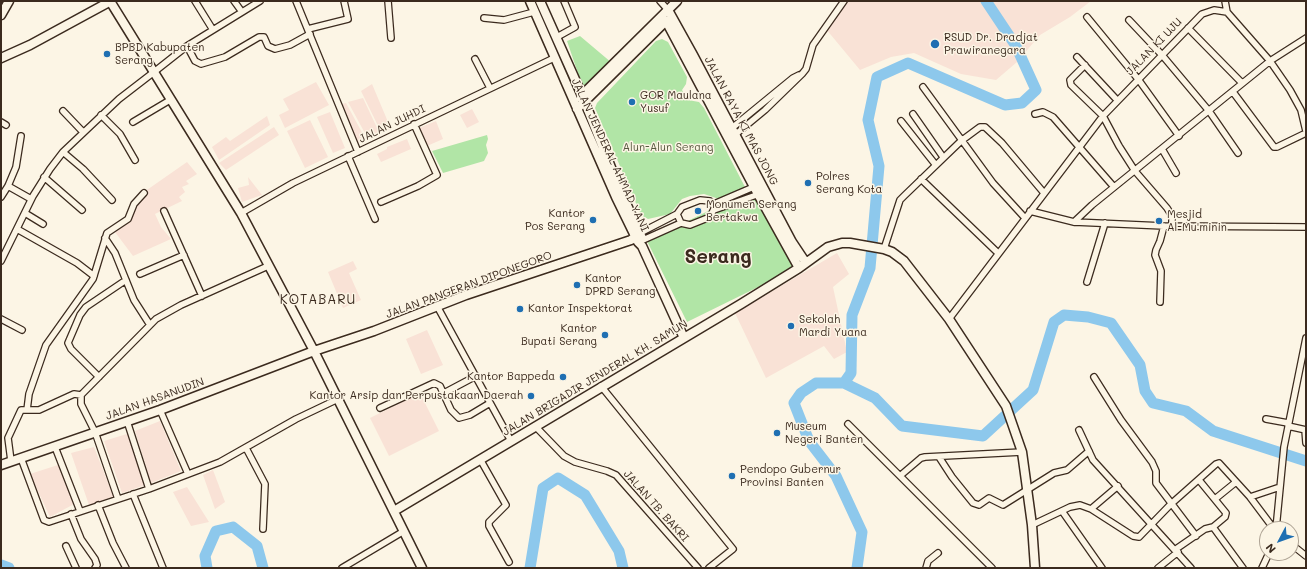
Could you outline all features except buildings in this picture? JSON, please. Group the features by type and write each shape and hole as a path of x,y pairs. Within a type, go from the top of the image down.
{"main road":[{"path":"1,15 8,1"},
{"path":"1,58 30,45 110,1 241,213 314,351 422,568"},
{"name":"JALAN JENDERAL AHMAD YANI","path":"530,1 577,109 684,338"},
{"name":"JALAN JENDERAL AHMAD YANI","path":"540,1 584,98 638,239"},
{"path":"577,109 584,98 632,50 677,1"},
{"name":"JALAN RAYA KI MAS JONG","path":"668,10 690,57 734,131 760,189 802,265"},
{"path":"632,50 666,21 690,57 760,189"},
{"name":"JALAN PANGERAN DIPONEGORO","path":"314,351 374,331 466,295 638,239"},
{"path":"802,265 828,247 842,243 882,248 892,252 904,261 949,319 1006,406 1018,440 1022,452 1028,489 1035,568"},
{"name":"JALAN BRIGADIR JENDERAL KH. SAMUN","path":"394,511 510,440 684,338 802,265"},
{"name":"JALAN HASANUDIN","path":"1,465 160,410 314,351"}],"street":[{"path":"195,1 213,30"},
{"path":"234,1 242,12"},
{"path":"1,261 31,199 44,177 63,152 101,115 187,46 260,1"},
{"path":"296,1 358,152"},
{"path":"187,46 194,62 201,64 225,57 260,37 264,37 268,46 275,49 290,45 309,31 348,19 344,1"},
{"path":"388,1 391,38"},
{"path":"557,37 575,27 564,1"},
{"path":"660,1 668,10"},
{"path":"734,131 794,78 802,74 806,69 813,45 844,1"},
{"path":"1225,1 1228,12 1270,61 1297,100 1306,132 1277,147 1274,147 1233,92"},
{"name":"JALAN KI UJU","path":"949,319 1103,116 1202,14 1207,11 1222,10 1228,12"},
{"path":"484,18 504,20 534,12"},
{"path":"1087,17 1138,79 1179,136"},
{"path":"1128,20 1162,55 1209,111 1238,153"},
{"path":"1188,28 1242,83"},
{"path":"1074,222 1114,187 1162,150 1242,83 1270,61 1306,38"},
{"path":"1077,57 1118,100"},
{"name":"JALAN JUHDI","path":"241,213 293,183 554,58"},
{"path":"475,59 490,88"},
{"path":"1085,65 1070,80 1070,83 1103,116 1118,146 1135,171 1167,208 1172,216 1172,225"},
{"path":"923,87 960,141 993,183 1025,218"},
{"path":"133,122 170,100"},
{"path":"63,110 83,132"},
{"path":"1035,114 1043,112 1052,116 1114,187"},
{"path":"913,114 942,157"},
{"path":"101,115 120,134 135,160"},
{"path":"901,121 935,164"},
{"path":"381,202 418,186 437,175 414,124"},
{"path":"882,248 900,200 942,157 960,141 980,127 985,126 1002,143 1044,193"},
{"path":"1,197 8,186 16,167 21,136"},
{"path":"1162,150 1176,173"},
{"path":"63,152 83,169 112,200"},
{"path":"348,156 375,219"},
{"path":"44,177 82,210"},
{"path":"921,179 998,253"},
{"path":"8,186 31,199"},
{"path":"714,204 760,189"},
{"path":"714,210 760,189"},
{"path":"27,410 29,394 46,345 94,276 109,232 128,219 134,204 144,193"},
{"path":"638,239 677,214 682,207 706,199 714,204"},
{"path":"638,239 681,223 690,225 710,217 714,210 714,204"},
{"path":"164,211 202,296"},
{"path":"1030,211 1074,222 1164,226 1306,227"},
{"path":"25,213 43,224"},
{"path":"677,214 681,223"},
{"path":"1087,282 1104,223"},
{"path":"1160,302 1161,271 1155,256 1164,226"},
{"path":"17,229 77,263 94,276"},
{"path":"106,238 116,253 134,300 150,325"},
{"path":"140,274 184,255"},
{"path":"118,499 95,432 81,404 81,395 150,325 181,305 268,266"},
{"path":"99,377 68,343 80,315 86,307 126,280"},
{"path":"437,306 510,440"},
{"path":"1,319 22,330"},
{"path":"1276,521 1284,447 1306,338"},
{"path":"444,393 476,376"},
{"path":"1094,377 1121,420 1152,462 1156,471 1156,482 1196,536"},
{"path":"380,408 434,383 440,386 452,410 459,418 470,415 490,403"},
{"path":"601,386 733,549 709,568"},
{"path":"11,461 8,438 21,410 39,410 74,394 81,395"},
{"path":"21,458 44,520 49,522 149,489 220,462 296,420 338,399"},
{"path":"160,410 188,474"},
{"path":"1266,419 1306,430 1306,443"},
{"path":"127,421 149,489"},
{"path":"848,424 901,475 992,568"},
{"name":"JALAN TB. BAKRI","path":"535,426 564,456 575,462 607,471 616,476 698,568"},
{"path":"1079,430 1093,460 1191,568"},
{"path":"55,447 80,511"},
{"path":"246,448 265,484 263,529"},
{"path":"939,457 952,477 976,505 989,498 1003,505 1054,473 1067,470 1089,451"},
{"path":"901,475 921,458 1022,452"},
{"path":"480,459 506,505 489,522 489,526 509,562"},
{"path":"1032,525 1062,511 1080,505 1091,509 1136,536 1142,536 1171,504 1219,463 1250,497 1269,521"},
{"path":"1158,568 1208,527 1214,527 1226,515 1224,510 1199,480"},
{"path":"1215,499 1236,482"},
{"path":"1250,497 1280,485"},
{"path":"1091,509 1118,486"},
{"path":"134,494 163,568"},
{"path":"98,505 113,543 126,568"},
{"path":"1062,511 1102,568"},
{"path":"71,514 81,540 95,559 97,565 96,568"},
{"path":"1214,527 1243,568"},
{"path":"342,568 404,531"},
{"path":"66,546 76,568"},
{"path":"926,568 928,561 938,553"}],"shaded area":[{"name":"RSUD Dr. Dradjat Prawiranegara","path":"849,1 1091,1 1070,17 1040,35 1017,62 996,80 961,74 914,53 891,57 860,70 826,29"},
{"path":"316,82 329,105 285,128 279,115 289,110 283,99"},
{"path":"372,84 391,129 381,132 361,91"},
{"path":"363,98 379,132 367,137 348,102"},
{"path":"346,103 365,138 358,143 342,104"},
{"path":"472,109 479,122 467,128 460,115"},
{"path":"330,112 345,148 333,153 317,117"},
{"path":"267,116 270,125 219,160 212,147 226,137 230,141"},
{"path":"310,120 328,157 305,168 287,131"},
{"path":"436,121 443,139 427,146 419,128"},
{"path":"274,127 279,135 226,170 219,163"},
{"path":"407,139 411,149 381,162 377,154 387,149 387,147"},
{"path":"187,162 197,174 186,181 189,184 182,187 185,192 179,197 182,201 155,214 161,227 171,239 133,256 115,232 129,220 137,204 147,195 144,192"},
{"path":"248,177 262,195 242,202 238,188 249,185"},
{"name":"Sekolah Mardi Yuana","path":"837,253 849,274 833,287 847,352 834,359 824,346 766,378 735,313"},
{"path":"353,261 357,269 349,273 361,300 343,308 328,272"},
{"path":"427,330 443,365 421,374 406,339"},
{"path":"420,393 439,431 389,456 370,418"},
{"path":"160,421 181,471 151,483 135,431"},
{"path":"130,433 148,484 122,493 104,441"},
{"path":"94,447 114,498 89,505 71,453"},
{"path":"61,464 76,503 50,517 30,474"},
{"path":"213,470 225,502 215,509 203,475"},
{"path":"187,487 209,522 191,526 173,492"}],"green space":[{"path":"580,36 612,63 583,88 567,41"},
{"name":"Alun-Alun Serang","path":"662,39 668,42 687,77 686,84 682,90 688,100 699,102 704,108 745,187 742,191 719,199 704,194 690,196 682,199 670,214 648,219 641,215 595,108 597,103 656,41"},
{"path":"487,135 488,139 486,145 488,153 484,161 443,173 432,151"},
{"path":"763,184 803,265 687,322 647,241"}],"waterway":[{"path":"857,568 862,532 836,476 809,441 794,403 801,393 816,383 844,383 851,373 852,315 870,268 879,166 868,120 877,77 908,63 1005,105 1022,103 1036,90 1016,46 986,1"},
{"path":"844,383 875,398 902,426 983,436 1033,390 1054,322 1064,315 1088,317 1111,323 1140,365 1145,391 1153,403 1186,411 1213,431 1306,461"},
{"path":"530,568 543,488 558,478 585,495 619,551 623,568"},
{"path":"207,568 205,556 216,531 233,527 257,546 263,568"},
{"path":"1,565 9,568"}],"place":[{"name":"RSUD Dr. Dradjat Prawiranegara","path":"935,44"},
{"name":"BPBD Kabupaten Serang","path":"107,54"},
{"name":"GOR Maulana Yusuf","path":"632,102"},
{"name":"Polres Serang Kota","path":"808,183"},
{"name":"Monumen Serang Bertakwa","path":"698,211"},
{"name":"Kantor Pos Serang","path":"593,220"},
{"name":"Mesjid Al-Mu'minin","path":"1159,221"},
{"name":"Kantor DPRD Serang","path":"577,285"},
{"name":"Kantor Inspektorat","path":"520,309"},
{"name":"Sekolah Mardi Yuana","path":"791,326"},
{"name":"Kantor Bupati Serang","path":"605,335"},
{"name":"Kantor Bappeda","path":"563,377"},
{"name":"Kantor Arsip dan Perpustakaan Daerah","path":"531,396"},
{"name":"Museum Negeri Banten","path":"777,433"},
{"name":"Pendopo Gubernur Provinsi Banten","path":"732,476"}],"district":[{"name":"Serang","path":"718,257"},
{"name":"KOTABARU","path":"318,300"}]}
